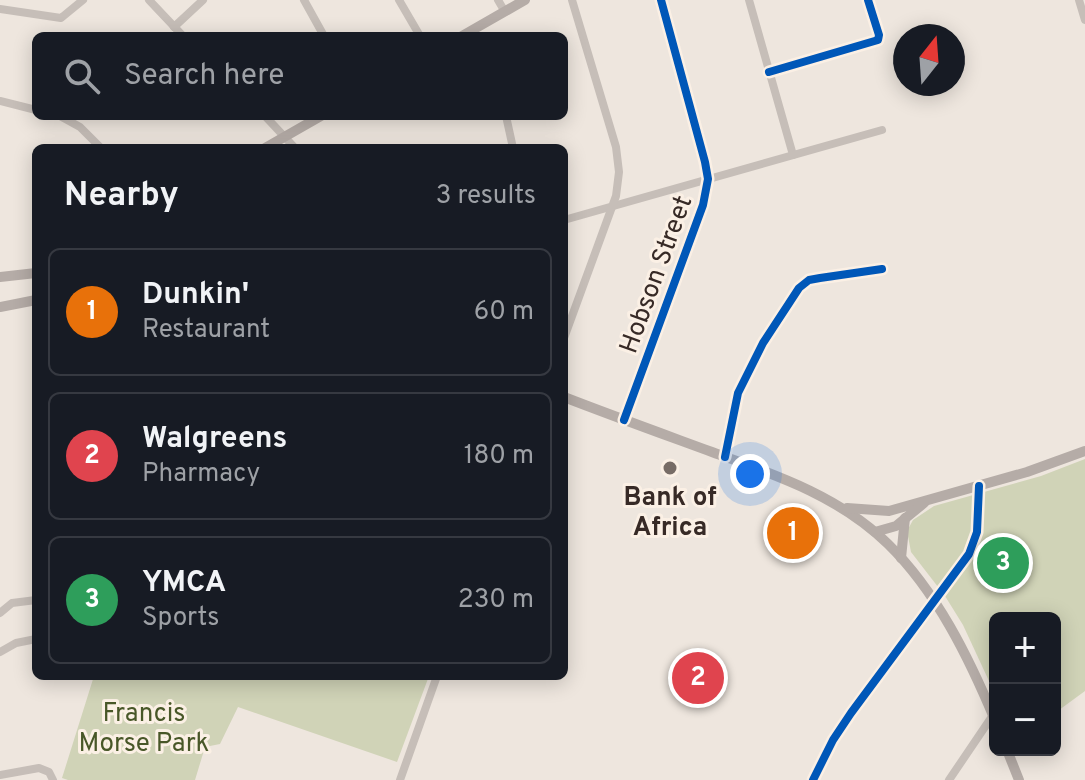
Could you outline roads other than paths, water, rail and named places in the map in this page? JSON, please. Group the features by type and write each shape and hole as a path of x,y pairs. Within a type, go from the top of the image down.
{"main road":[{"path":"469,32 525,0"},
{"path":"272,144 314,120"},
{"path":"0,277 32,273"},
{"path":"0,307 32,301"},
{"path":"568,399 789,480 841,507 875,532 901,558 935,603 972,667 989,706"},
{"path":"841,507 889,511 1027,472 1085,451"},
{"path":"875,532 896,526 928,500"},
{"path":"875,532 889,511"},
{"path":"901,558 905,518"},
{"path":"1009,756 1019,780"}],"street":[{"path":"0,9 61,18 83,0"},
{"path":"149,0 179,32"},
{"path":"174,27 203,0"},
{"path":"304,0 322,32"},
{"path":"399,0 418,32"},
{"path":"498,0 505,12"},
{"path":"568,327 613,206 619,172 616,147 572,0"},
{"name":"Hobson Street","path":"624,420 703,205 708,179 661,0"},
{"path":"749,0 793,155"},
{"path":"769,72 878,40 868,0"},
{"path":"1079,0 1085,20"},
{"path":"0,101 32,109"},
{"path":"67,120 80,127 97,144"},
{"path":"269,120 292,144"},
{"path":"507,120 512,144"},
{"path":"568,219 882,130"},
{"path":"725,457 738,393 751,364 799,288 809,280 882,269"},
{"path":"813,780 851,713 935,603 973,547 979,486"},
{"path":"0,613 12,603 32,600"},
{"path":"0,652 16,643 32,640"},
{"path":"400,780 436,680"},
{"path":"949,780 989,725"},
{"path":"0,775 26,775 45,769 53,780"}],"place":[{"name":"Bank of Africa","path":"670,468"},
{"name":"Dunkin'","path":"793,533"},
{"name":"YMCA","path":"1003,563"},
{"name":"Walgreens","path":"698,678"}],"park label":[{"name":"Francis Morse Park","path":"144,727"}]}
